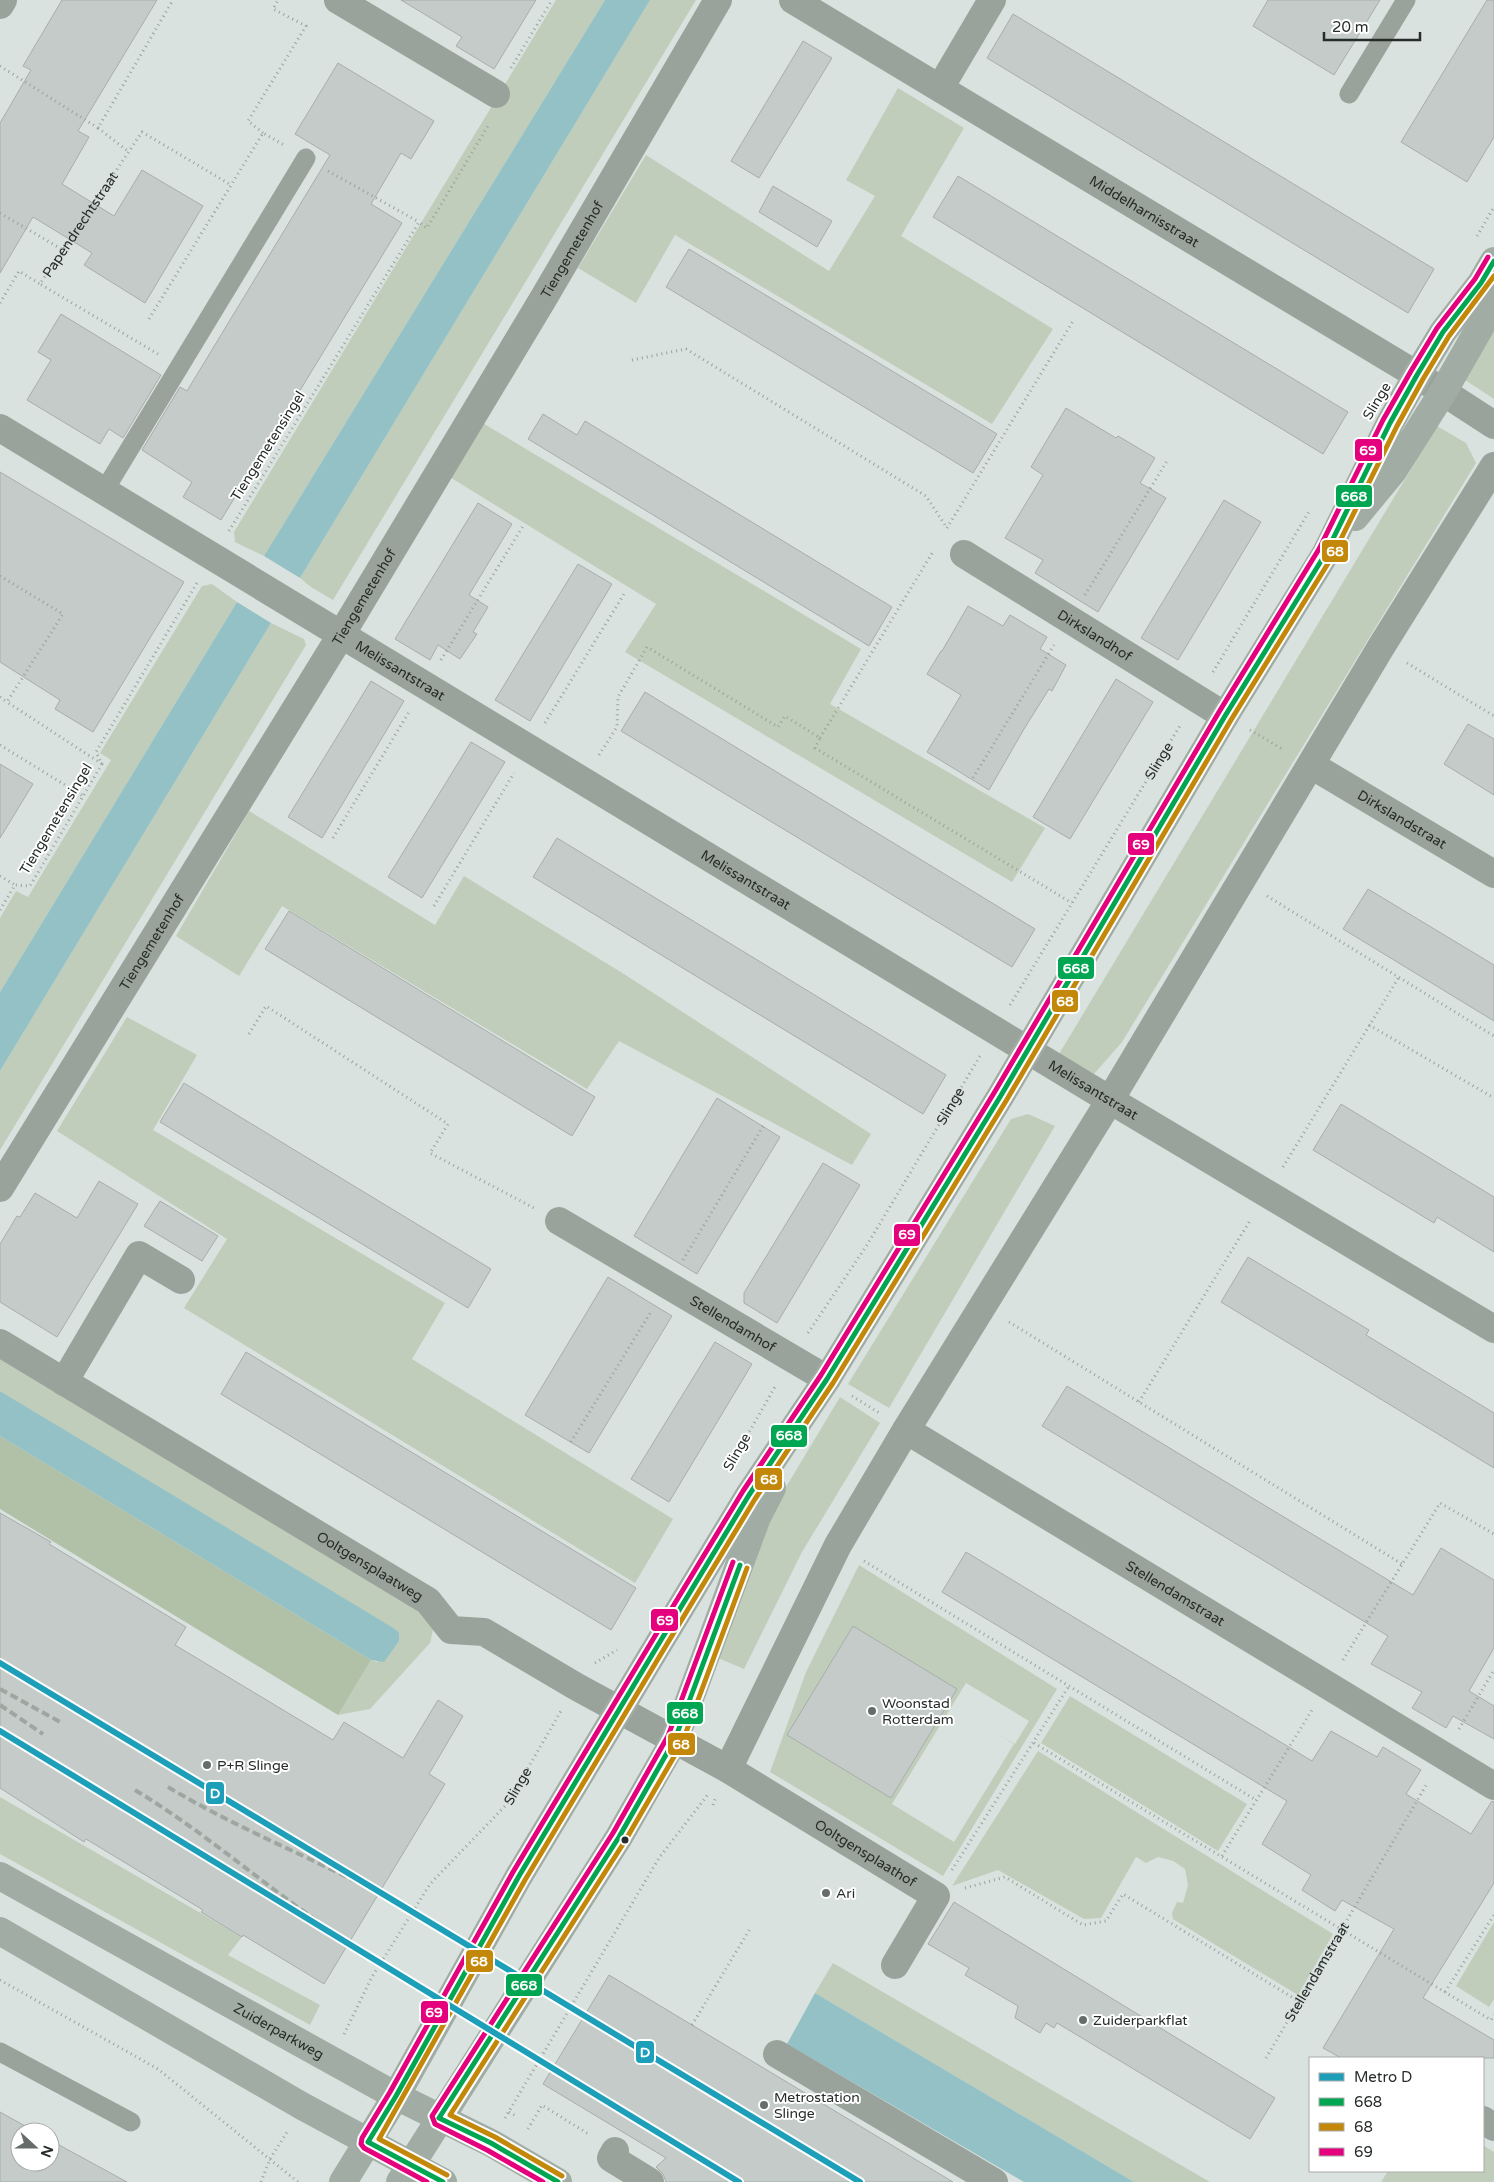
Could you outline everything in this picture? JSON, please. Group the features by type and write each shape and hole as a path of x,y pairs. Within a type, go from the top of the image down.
{"street":[{"path":"0,5 3,0"},
{"path":"338,0 496,94"},
{"name":"Tiengemetenhof","path":"0,1188 341,635 548,290 718,0"},
{"name":"Middelharnisstraat","path":"794,0 1494,424"},
{"path":"940,88 992,0"},
{"name":"Slinge","path":"343,2182 396,2096 520,1876 620,1708 749,1495 827,1379 1028,1051 1225,716 1326,553 1390,423 1443,332 1481,283 1494,261"},
{"name":"Slinge","path":"1326,553 1394,471 1494,303"},
{"name":"Melissantstraat","path":"0,428 1028,1051 1494,1329"},
{"path":"675,1739 728,1769 838,1545 906,1430 1110,1100 1381,647 1494,466"},
{"name":"Dirkslandhof","path":"964,554 1225,716"},
{"name":"Dirkslandstraat","path":"1310,765 1494,874"},
{"name":"Stellendamhof","path":"559,1221 827,1379"},
{"path":"64,1382 139,1255 181,1280"},
{"name":"Ooltgensplaatweg","path":"0,1343 428,1601 451,1630 484,1632 577,1686 675,1739"},
{"name":"Slinge","path":"406,2174 439,2118 619,1837 675,1739 757,1517 827,1379"},
{"name":"Stellendamstraat","path":"906,1430 1494,1786"},
{"name":"Ooltgensplaathof","path":"728,1769 936,1896"},
{"name":"Zuiderparkweg","path":"0,1876 396,2096 502,2149 558,2182"},
{"path":"896,1965 936,1896"},
{"path":"0,1931 368,2142 406,2174 443,2182"},
{"path":"777,2054 994,2182"},
{"path":"615,2151 611,2158 650,2182"}],"lane":[{"path":"1349,94 1406,0"},
{"path":"104,491 306,158"},
{"path":"0,2052 131,2122"}],"path":[{"path":"98,128 174,0"},
{"path":"263,133 248,121 306,26 273,9 278,0"},
{"path":"496,94 552,0"},
{"path":"0,66 98,128 129,152"},
{"name":"Tiengemetensingel","path":"0,910 16,885 30,886 102,764 96,752 213,557 419,222 428,228 504,100 496,94"},
{"name":"Papendrechtstraat","path":"180,367 40,284 142,132 231,185"},
{"path":"1474,240 1494,207"},
{"path":"0,213 63,250"},
{"path":"0,303 19,271 40,284"},
{"path":"632,360 686,349 926,496 964,554"},
{"name":"Slinge","path":"728,1468 791,1358 867,1245 1316,502"},
{"path":"0,576 64,614 7,702"},
{"path":"583,781 617,727 618,697 647,647 778,727 785,716 820,738 814,748 1072,903"},
{"path":"1381,647 1494,716"},
{"path":"0,697 102,764"},
{"path":"1225,716 1310,765"},
{"path":"0,745 83,796"},
{"path":"0,876 16,885"},
{"path":"1242,880 1494,1036"},
{"path":"249,1034 266,1006 448,1124 430,1153 559,1221"},
{"path":"1369,1025 1494,1098"},
{"path":"983,1306 1402,1564"},
{"path":"827,1379 906,1430"},
{"path":"1222,1856 1440,1502 1494,1534"},
{"path":"838,1545 1256,1800"},
{"name":"Slinge","path":"372,1977 430,1884 507,1804 577,1686 593,1664 625,1646"},
{"name":"Stellendamstraat","path":"1266,2058 1494,1670"},
{"path":"936,1896 1069,1686"},
{"path":"1034,1743 1491,2020 1494,2015"},
{"path":"502,2149 509,2112 659,1858 728,1769"},
{"path":"936,1896 1005,1877 1083,1925 1106,1921 1123,1894 1300,2002"},
{"path":"1445,1992 1494,1915"},
{"path":"692,2025 751,1927"},
{"path":"0,1980 158,2069 298,2182"},
{"path":"502,2149 542,2105 615,2151"},
{"path":"509,2112 516,2116"},
{"path":"260,2182 270,2159"}],"green space":[{"path":"556,0 605,0 264,556 235,542 234,532"},
{"path":"650,0 696,0 333,600 300,578"},
{"path":"898,88 964,128 901,236 1053,329 992,424 675,235 636,303 578,268 646,155 829,271 875,196 846,180"},
{"path":"1494,331 1494,399 1465,380"},
{"path":"481,422 861,649 830,704 1045,828 1012,882 625,652 656,604 448,476"},
{"path":"1437,426 1466,443 1476,463 1122,1042 1094,1074 1059,1054"},
{"path":"212,584 237,602 0,992 0,918 16,891 28,897 111,760 100,753 202,586"},
{"path":"271,623 304,639 306,645 0,1150 0,1071"},
{"path":"249,811 435,925 464,876 624,974 871,1134 852,1165 619,1041 587,1089 282,906 239,976 176,936"},
{"path":"127,1017 197,1055 153,1130 445,1303 412,1359 673,1519 635,1583 184,1308 227,1239 57,1131"},
{"path":"1028,1114 1055,1126 889,1408 848,1384 1011,1119"},
{"path":"0,1353 421,1608 433,1630 430,1643 370,1709 338,1715 371,1660 377,1662 398,1641 399,1633 0,1391"},
{"path":"840,1397 880,1423 802,1552 744,1669 711,1655 774,1507"},
{"path":"0,1436 371,1660 338,1715 0,1509"},
{"path":"859,1565 1057,1689 943,1876 770,1772 806,1672","holes":["853,1626 957,1689 891,1798 788,1735","966,1683 1029,1721 1015,1744 994,1732 1014,1744 954,1842 892,1804"]},
{"path":"1070,1696 1247,1804 1218,1851 1041,1743"},
{"path":"1038,1751 1333,1934 1298,1995 1173,1919 1172,1913 1177,1902 1183,1903 1188,1885 1185,1869 1173,1861 1158,1857 1146,1863 1136,1857 1101,1918 1084,1919 998,1870 952,1886"},
{"path":"0,1797 242,1937 228,1955 320,2005 310,2025 0,1854"},
{"path":"1494,1922 1494,1999 1489,2007 1456,1986"},
{"path":"833,1963 1210,2182 1134,2182 815,1993"},
{"path":"1484,2146 1494,2152 1494,2182 1381,2182 1387,2172 1484,2172"}],"water":[{"path":"605,0 650,0 300,578 264,556"},
{"path":"237,602 271,623 0,1071 0,992"},
{"path":"0,1391 395,1629 399,1633 399,1641 384,1662 371,1660 0,1436"},
{"path":"815,1993 1134,2182 1024,2182 787,2044"}],"building":[{"path":"62,0 157,0 78,131 89,137 62,184 114,216 142,170 203,206 145,303 84,265 92,253 33,217 0,273 0,123 31,70 23,66"},
{"path":"401,0 536,0 494,69 456,46 462,37"},
{"path":"1268,0 1380,0 1334,75 1253,26"},
{"path":"1487,0 1494,0 1494,137 1467,182 1401,142"},
{"path":"1013,14 1434,269 1408,313 987,58"},
{"path":"803,41 832,58 759,178 731,161"},
{"path":"338,63 434,121 411,159 401,153 371,204 402,223 221,520 183,497 192,482 142,450 180,387 187,391 330,155 295,134"},
{"path":"958,176 1348,412 1323,454 933,217"},
{"path":"773,186 832,221 817,247 759,212"},
{"path":"689,249 997,434 973,473 666,287"},
{"path":"61,314 161,375 123,438 109,429 100,444 27,400 51,360 38,352"},
{"path":"1066,408 1116,438 1118,436 1155,458 1140,483 1166,498 1098,612 1035,573 1043,560 1005,538 1043,475 1031,467"},
{"path":"543,414 577,435 585,421 892,607 869,646 528,439"},
{"path":"0,472 184,582 93,732 55,709 60,700 0,662"},
{"path":"1224,500 1261,522 1178,660 1141,638"},
{"path":"478,503 512,524 469,595 488,607 473,632 477,634 460,659 438,645 430,660 395,639"},
{"path":"578,564 612,584 530,721 495,700"},
{"path":"968,606 1003,626 1010,615 1047,637 1040,649 1066,665 1052,691 1049,689 1024,729 989,790 927,752 961,695 927,674"},
{"path":"1116,679 1153,702 1070,839 1033,817"},
{"path":"371,681 404,701 322,838 288,817"},
{"path":"645,692 1035,929 1012,967 621,731"},
{"path":"1468,724 1494,739 1494,795 1444,764"},
{"path":"471,742 505,762 422,898 388,877"},
{"path":"0,764 33,784 0,838"},
{"path":"557,838 946,1075 923,1114 533,877"},
{"path":"1368,889 1494,965 1494,1021 1343,929"},
{"path":"289,911 595,1097 572,1136 265,949"},
{"path":"184,1083 491,1269 468,1308 160,1122"},
{"path":"717,1098 780,1137 697,1274 634,1236"},
{"path":"1341,1104 1494,1197 1494,1252 1437,1217 1434,1223 1313,1150"},
{"path":"823,1163 860,1185 777,1323 744,1303 744,1293"},
{"path":"99,1181 138,1204 57,1337 0,1302 0,1244 17,1216 20,1217 35,1193 77,1218"},
{"path":"160,1201 218,1236 202,1261 144,1226"},
{"path":"1248,1257 1369,1330 1366,1335 1494,1413 1494,1468 1221,1302"},
{"path":"608,1277 672,1316 589,1453 525,1415"},
{"path":"715,1342 752,1364 669,1502 631,1479"},
{"path":"246,1352 636,1588 611,1630 221,1394"},
{"path":"1067,1386 1413,1595 1441,1548 1494,1580 1494,1648 1469,1691 1494,1706 1494,1739 1453,1716 1446,1728 1412,1708 1422,1692 1371,1664 1388,1636 1042,1426"},
{"name":"P+R Slinge","path":"0,1513 51,1542 49,1544 186,1627 175,1645 333,1740 344,1722 403,1758 438,1700 463,1716 429,1774 445,1784 324,1984 243,1935 242,1937 201,1912 203,1910 86,1839 84,1842 0,1788"},
{"path":"966,1552 1312,1761 1331,1731 1377,1757 1383,1747 1421,1770 1406,1794 1471,1834 1492,1801 1494,1802 1494,1883 1423,1998 1494,2040 1494,2058 1339,2057 1323,2048 1394,1929 1342,1900 1335,1911 1302,1890 1311,1875 1262,1844 1287,1801 942,1592"},
{"name":"Woonstad Rotterdam","path":"853,1626 957,1689 891,1798 787,1735"},
{"name":"Zuiderparkflat","path":"954,1902 1275,2098 1250,2139 1057,2023 1054,2028 1046,2023 1040,2033 1015,2018 1018,2006 965,1975 969,1968 928,1944"},
{"path":"609,1975 953,2182 666,2182 663,2174 656,2167 666,2158 543,2084"},
{"path":"0,2112 18,2122 10,2122 10,2172 60,2172 60,2145 127,2182 0,2182"}],"railway":[{"path":"0,1689 62,1723"},
{"path":"0,1705 43,1734"},
{"path":"168,1787 228,1820 351,1879 411,1911"},
{"path":"135,1790 164,1808 301,1910 358,1948"}],"metro line":[{"name":"D","path":"0,1663 860,2182"},
{"name":"D","path":"0,1731 739,2182"}],"transit line":[{"name":"69","path":"427,2182 364,2148 361,2144 362,2138 390,2092 513,1872 655,1636 743,1491 821,1375 994,1093 1219,712 1319,549 1383,420 1411,371 1437,328 1475,279 1488,257"},
{"name":"668","path":"368,2142 396,2096 519,1876 661,1640 749,1495 827,1379 1000,1097 1225,716 1326,553 1390,423 1417,375 1443,332 1481,283 1494,261"},
{"name":"68","path":"447,2175 379,2139 525,1880 667,1644 755,1499 833,1383 1006,1101 1231,720 1332,557 1397,426 1423,379 1449,336 1494,276"},
{"name":"69","path":"543,2182 487,2150 435,2124 432,2116 613,1833 668,1736 733,1562"},
{"name":"668","path":"439,2118 619,1837 675,1739 740,1565"},
{"name":"68","path":"562,2176 495,2137 450,2115 625,1841 682,1743 747,1568"},
{"name":"668","path":"439,2118 491,2143 558,2182"},
{"name":"668","path":"368,2142 443,2182"}],"place":[{"name":"Woonstad Rotterdam","path":"872,1711"},
{"name":"P+R Slinge","path":"207,1765"},
{"name":"Ari","path":"826,1893"},
{"name":"Zuiderparkflat","path":"1083,2020"},
{"name":"Metrostation Slinge","path":"764,2105"}]}
